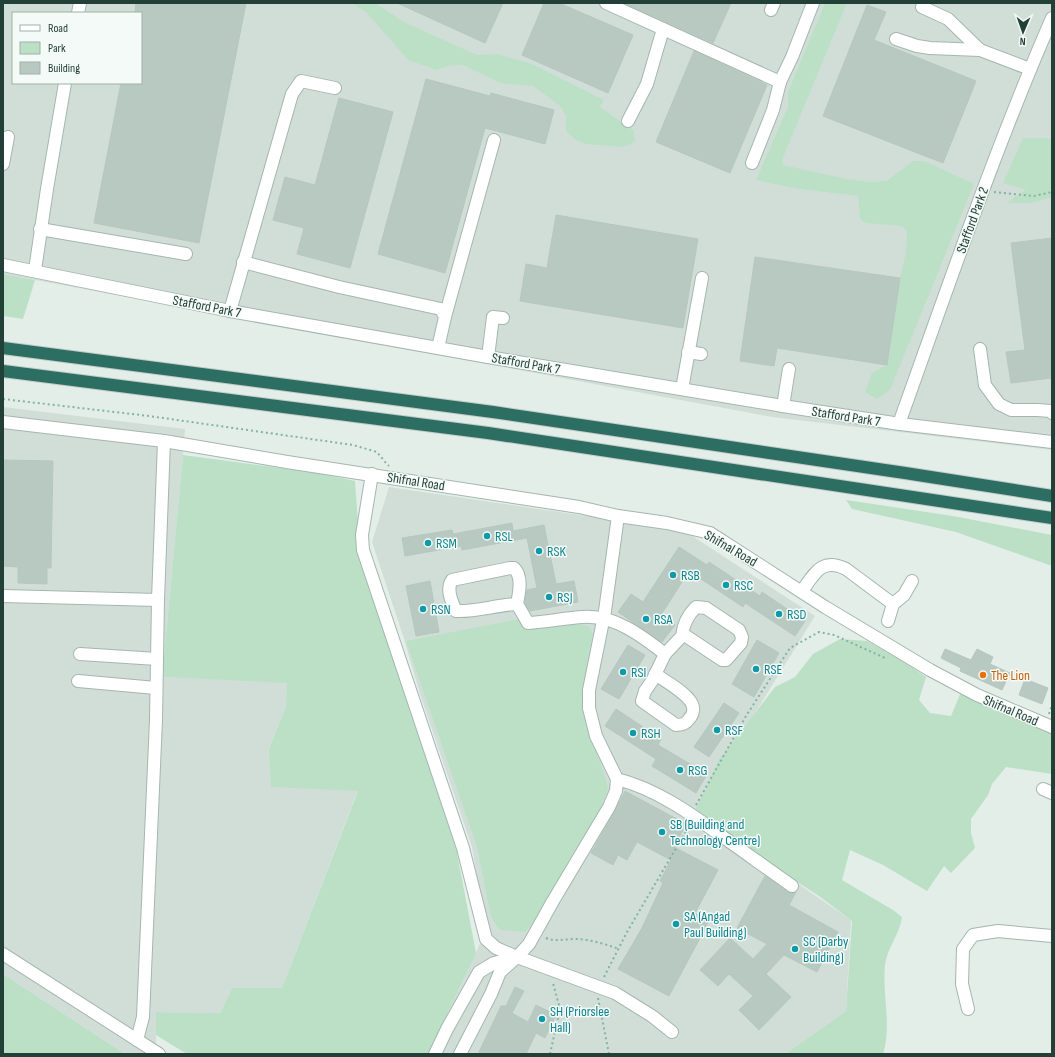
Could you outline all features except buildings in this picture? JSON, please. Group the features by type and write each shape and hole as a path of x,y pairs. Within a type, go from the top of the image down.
{"highway":[{"path":"3,348 501,414 1052,496"},
{"path":"3,371 488,434 1052,518"}],"street":[{"path":"606,3 780,82"},
{"path":"752,163 773,110 780,82 792,58 813,3"},
{"path":"922,7 948,19 980,50"},
{"name":"Stafford Park 2","path":"900,424 982,191 1030,69 1052,18"},
{"path":"628,121 647,84 663,29"},
{"path":"896,39 917,46 930,48 980,50 1030,69"},
{"path":"230,311 292,94 301,82 335,88"},
{"path":"35,270 40,229 65,84"},
{"path":"3,164 8,137"},
{"path":"438,348 445,317 494,140"},
{"path":"40,229 186,254"},
{"path":"243,262 339,287 441,309 445,317"},
{"name":"Stafford Park 7","path":"3,265 35,270 230,311 488,357 900,424 1052,441"},
{"path":"682,389 702,278"},
{"path":"488,357 493,317 503,318"},
{"path":"980,349 985,385 1000,404 1011,410 1051,411 1052,413"},
{"path":"688,352 700,354"},
{"path":"783,406 789,369"},
{"name":"Shifnal Road","path":"3,422 164,440 287,462 580,507 618,516 667,523 710,533 825,607 930,670 977,695 1052,727"},
{"path":"137,1040 143,1017 164,440"},
{"path":"372,474 362,535 363,550 463,848 486,939 496,948 517,957 615,993 652,1016 672,1032"},
{"path":"460,1054 500,972 529,944 609,807 616,791 616,779 596,736 589,708 589,690 604,620 618,516"},
{"path":"802,591 823,565 838,564 893,604"},
{"path":"517,604 501,605 476,610 456,611 450,600 449,584 452,580 514,568 518,572 519,577 519,594 517,604 528,623 598,617 623,625 666,654"},
{"path":"888,621 893,604 904,595 912,581"},
{"path":"3,596 158,600"},
{"path":"656,674 666,654 682,636 683,627 691,612 696,607 706,608 739,630 742,637 741,643 728,658 722,660 686,636 682,636"},
{"path":"80,654 156,659"},
{"path":"78,681 156,688"},
{"path":"616,779 630,782 648,790 693,815 792,886"},
{"path":"968,1009 962,984 963,949 973,935 998,931 1052,936"},
{"path":"3,954 159,1054"},
{"path":"435,1054 446,1029 479,972 494,963 517,957"}],"path":[{"path":"982,191 1034,196 1052,192"},
{"path":"3,398 149,416 353,445 377,452 386,463 392,467"},
{"path":"609,1054 598,1002 599,987 693,815 702,792 722,760 746,716 790,648 819,632 834,635 890,660"},
{"path":"546,938 552,941 576,939 604,943 619,949"},
{"path":"550,1054 560,1009 552,980"}],"shaded area":[{"path":"3,3 1052,3 1052,450 772,417 3,274"},
{"path":"3,407 185,429 162,677 288,682 286,706 269,749 358,790 282,988 232,988 220,1013 156,1012 156,1054 125,1054 3,974"},
{"path":"389,487 683,530 815,616 695,810 851,920 846,1011 785,1054 428,1054 486,931 472,847 420,694 404,639 372,542"}],"green space":[{"path":"352,3 375,3 404,22 477,55 497,54 532,64 604,100 600,107 634,131 635,140 631,144 623,147 585,144 576,140 566,131 566,116 560,106 533,86 500,83 463,65 448,66 437,70 408,60 367,13"},
{"path":"825,3 847,3 782,160 783,165 846,179 871,182 887,181 913,161 924,161 974,184 890,390 877,399 865,392 872,373 887,365 900,278 906,252 907,231 902,226 866,223 860,219 858,196 793,188 756,180 788,107 788,92"},
{"path":"1023,138 1047,138 1052,140 1052,197 1031,203 1006,203 1026,190 1003,183"},
{"path":"3,274 35,280 23,319 3,316"},
{"path":"183,455 317,473 355,481 360,550 456,848 476,953 428,1054 187,1054 156,1035 156,1012 220,1013 232,988 282,988 358,791 271,787 269,749 286,706 287,683 162,677"},
{"path":"846,500 953,516 1052,535 1052,566 956,532 852,509"},
{"path":"519,619 522,626 538,629 579,624 589,626 593,634 586,669 582,708 608,789 602,805 541,914 525,932 500,930 491,917 477,847 406,641"},
{"path":"840,639 867,641 898,658 926,677 919,700 930,713 951,716 961,692 1052,732 1052,774 1006,767 992,784 988,795 971,819 971,833 975,848 951,873 944,866 927,891 883,865 850,850 842,880 893,910 902,917 885,965 884,976 887,1032 883,1054 785,1054 846,1011 852,921 819,896 788,876 695,810 718,761 775,687 795,677 813,654"},
{"path":"3,974 125,1054 3,1054"}],"place":[{"name":"RSL","path":"487,536"},
{"name":"RSM","path":"428,543"},
{"name":"RSK","path":"539,551"},
{"name":"RSB","path":"673,575"},
{"name":"RSC","path":"726,585"},
{"name":"RSJ","path":"549,597"},
{"name":"RSN","path":"423,609"},
{"name":"RSD","path":"779,614"},
{"name":"RSA","path":"646,619"},
{"name":"RSE","path":"756,669"},
{"name":"RSI","path":"623,672"},
{"name":"The Lion","path":"983,675"},
{"name":"RSF","path":"717,730"},
{"name":"RSH","path":"633,733"},
{"name":"RSG","path":"680,770"},
{"name":"SB (Building and Technology Centre)","path":"662,832"},
{"name":"SA (Angad Paul Building)","path":"676,924"},
{"name":"SC (Darby Building)","path":"795,949"},
{"name":"SH (Priorslee Hall)","path":"542,1019"}]}
